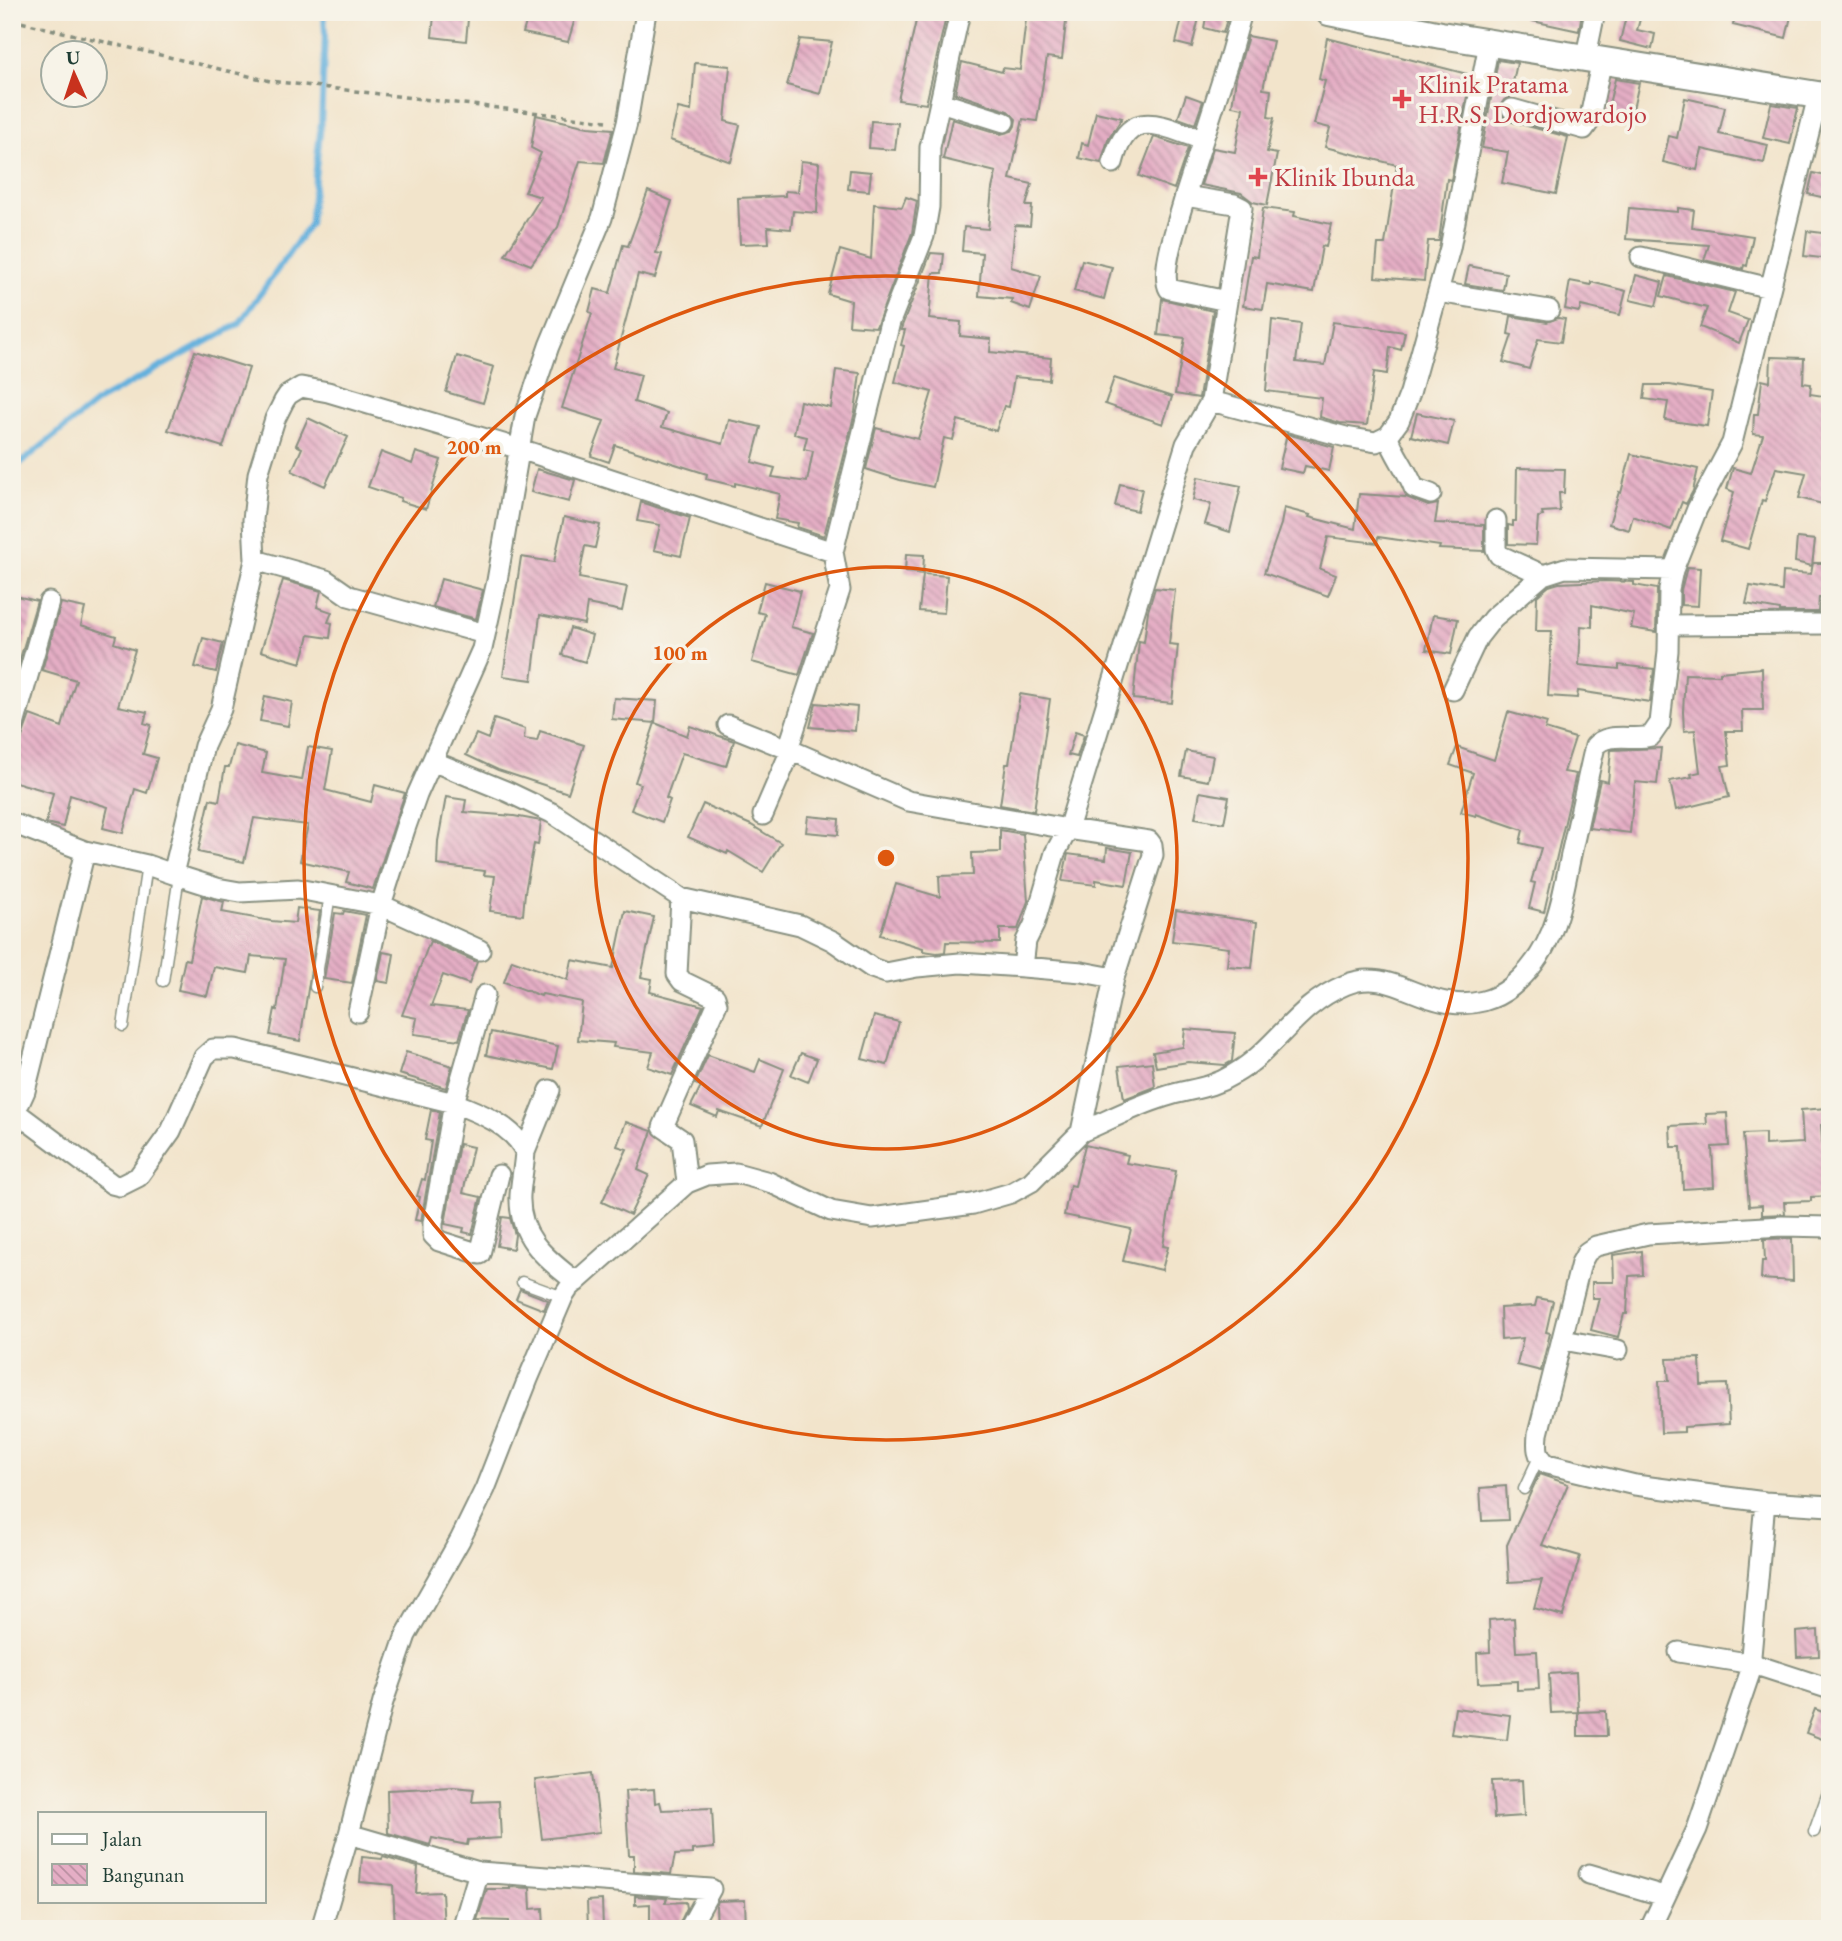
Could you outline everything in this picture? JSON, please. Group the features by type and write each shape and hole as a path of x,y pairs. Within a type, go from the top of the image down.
{"main road":[{"path":"1329,12 1397,19 1489,43 1824,96"}],"street":[{"path":"358,1012 382,905 413,807 482,649 497,581 526,416 550,346 602,218 626,123 646,12"},
{"path":"763,815 790,750 840,590 833,552 890,322 924,236 929,206 930,148 960,12"},
{"path":"1227,302 1169,289 1166,284 1167,266 1185,196 1242,12"},
{"path":"1512,109 1584,129 1589,122 1595,12"},
{"path":"1211,401 1346,437 1376,442 1388,436 1399,421 1410,393 1450,248 1489,43"},
{"path":"321,1929 383,1702 406,1634 485,1489 528,1379 570,1289 687,1183 707,1175 736,1173 769,1182 831,1212 872,1218 973,1204 1011,1193 1031,1182 1081,1132 1137,1106 1210,1087 1237,1073 1310,1005 1343,985 1358,980 1388,981 1431,999 1453,1004 1477,1003 1502,994 1536,962 1557,919 1595,746 1607,737 1640,739 1651,736 1660,723 1669,625 1669,589 1673,570 1697,509 1732,443 1770,288 1824,96"},
{"path":"940,102 1004,122"},
{"path":"1113,163 1118,143 1126,133 1145,124 1154,124 1203,140"},
{"path":"1023,967 1026,941 1034,925 1055,853 1068,830 1186,444 1211,401 1242,208 1234,204 1185,196"},
{"path":"1641,257 1770,288"},
{"path":"1438,292 1549,310"},
{"path":"176,875 204,746 221,709 255,559 253,520 258,474 275,419 284,401 294,390 301,387 328,392 520,449 833,552"},
{"path":"1388,436 1393,453 1402,463 1414,488 1431,494"},
{"path":"1496,520 1496,549 1499,555 1543,575"},
{"path":"255,559 326,580 348,596 485,634"},
{"path":"1453,690 1478,637 1493,618 1543,575 1565,568 1673,570"},
{"path":"12,732 49,602"},
{"path":"1669,625 1830,624"},
{"path":"728,724 908,801 1068,830 1149,841 1153,855 1114,978 1081,1132"},
{"path":"432,761 552,813 681,898 800,925 833,941 872,968 886,973 960,963 1082,972 1114,978"},
{"path":"12,823 85,851 147,865 217,888 240,891 298,889 382,905 480,950"},
{"path":"85,851 25,1091 12,1110 112,1184 120,1186 138,1177 170,1131 204,1057 213,1049 235,1049 454,1103 496,1123 519,1141 524,1152"},
{"path":"681,898 677,974 682,981 715,997 717,1004 663,1127 682,1140 687,1183"},
{"path":"485,995 454,1103 433,1235 439,1241 480,1254 499,1175"},
{"path":"550,1090 524,1152 520,1196 523,1226 529,1238 570,1289"},
{"path":"1830,1227 1782,1226 1648,1234 1596,1246 1587,1252 1581,1263 1538,1434 1539,1457 1556,1467 1635,1485 1765,1502 1830,1506"},
{"path":"1563,1340 1618,1350"},
{"path":"1650,1929 1698,1829 1753,1664 1751,1657 1765,1502"},
{"path":"1679,1652 1753,1664 1830,1689"},
{"path":"349,1834 479,1872 711,1889 689,1929"},
{"path":"462,1929 479,1872"},
{"path":"1589,1874 1664,1896"}],"lane":[{"path":"123,1026 147,865"},
{"path":"163,981 176,875"},
{"path":"315,988 330,894"},
{"path":"522,1282 570,1289"},
{"path":"1524,1489 1539,1457"},
{"path":"1814,1832 1830,1787"}],"path":[{"path":"12,20 270,80 626,123"}],"building":[{"path":"529,12 577,12 568,42 523,33"},
{"path":"918,12 946,17 926,104 898,100"},
{"path":"1033,12 1067,12 1062,59 1047,57 1037,121 1023,119 1010,179 1032,184 1026,206 1032,206 1030,226 1015,225 1011,267 1041,276 1030,310 1011,303 1012,299 979,296 982,253 962,251 964,227 988,229 996,172 943,159 952,119 1001,134 1012,131 1016,119 1008,111 955,93 962,62 1002,72 1003,68 1020,70 1026,19 1032,20"},
{"path":"1207,12 1229,12 1223,33 1204,28"},
{"path":"1524,12 1582,12 1579,31 1523,19"},
{"path":"1627,12 1642,12 1637,30 1655,34 1652,49 1620,41"},
{"path":"1736,12 1792,12 1786,38 1733,25"},
{"path":"1183,14 1199,18 1192,47 1176,43"},
{"path":"434,15 468,19 466,41 432,37"},
{"path":"1248,36 1273,41 1263,89 1271,90 1268,117 1274,118 1267,152 1277,154 1267,205 1253,202 1241,193 1201,185 1213,148 1235,152 1243,108 1232,106 1236,78"},
{"path":"1327,38 1471,75 1451,180 1447,179 1439,241 1428,241 1424,281 1375,277 1378,244 1385,244 1397,165 1325,147 1330,128 1314,124 1325,81 1319,79"},
{"path":"800,39 832,42 820,94 787,85"},
{"path":"1498,60 1517,63 1510,97 1500,106 1503,117 1568,137 1556,194 1502,183 1508,152 1482,148"},
{"path":"695,63 730,66 725,121 740,125 731,162 670,140 678,108 691,111"},
{"path":"1615,79 1639,83 1630,122 1606,117"},
{"path":"1186,95 1203,101 1195,124 1178,118"},
{"path":"1685,98 1725,107 1719,134 1768,145 1764,163 1702,149 1697,170 1663,162 1669,136 1677,138"},
{"path":"1771,104 1798,108 1790,144 1763,138"},
{"path":"1096,112 1122,118 1108,140 1101,163 1079,158 1082,143 1088,145"},
{"path":"536,115 588,127 613,129 604,163 580,161 558,227 531,265 505,255 541,197 525,192 541,153 531,148"},
{"path":"871,121 898,123 895,150 869,148"},
{"path":"1154,137 1188,148 1174,189 1139,176"},
{"path":"801,161 819,163 817,213 793,211 791,229 768,227 769,243 740,244 738,198 785,196 785,191 798,192"},
{"path":"850,170 871,172 869,191 848,189"},
{"path":"1813,173 1830,177 1830,199 1808,194"},
{"path":"648,191 672,201 656,253 662,254 655,278 638,274 613,368 641,375 634,402 667,413 662,427 723,444 729,420 761,427 752,462 775,468 772,477 807,482 813,451 804,449 807,437 794,434 800,401 831,408 836,370 860,373 855,412 824,536 797,527 798,523 775,519 780,494 706,479 707,474 615,445 609,462 591,456 604,421 562,408 592,313 589,312 595,289 610,293 623,245 628,246"},
{"path":"906,197 917,201 912,233 876,327 849,325 851,301 828,294 840,250 871,259 874,204 902,207"},
{"path":"1263,208 1295,212 1294,216 1331,224 1326,247 1322,246 1314,292 1267,284 1263,309 1243,306 1251,256 1257,257"},
{"path":"1629,208 1678,212 1678,208 1694,210 1692,227 1753,236 1747,266 1744,265 1743,269 1704,260 1709,245 1626,239"},
{"path":"1807,231 1830,234 1830,259 1804,256"},
{"path":"931,253 944,254 942,273 933,273 929,319 961,322 960,336 991,339 990,352 1051,358 1049,380 1014,377 1009,407 1004,406 996,431 958,420 953,440 944,438 933,487 866,469 876,428 918,439 932,392 895,382 904,346 901,345 905,330 901,330 902,326"},
{"path":"1082,260 1112,267 1104,299 1074,291"},
{"path":"1469,266 1506,273 1503,290 1465,284"},
{"path":"1636,275 1662,282 1656,306 1630,300"},
{"path":"1667,276 1735,292 1728,313 1748,320 1739,343 1700,327 1707,308 1661,296"},
{"path":"1570,281 1591,285 1591,282 1626,291 1620,315 1581,306 1579,312 1565,309"},
{"path":"1162,299 1213,311 1199,398 1175,394 1185,338 1158,335"},
{"path":"1511,316 1547,322 1558,318 1565,319 1561,342 1538,339 1529,369 1503,362 1512,335 1508,334"},
{"path":"1272,320 1301,324 1296,362 1325,365 1333,322 1405,332 1401,350 1390,347 1387,374 1374,372 1367,425 1340,423 1320,417 1322,398 1266,391"},
{"path":"195,351 249,368 223,447 168,430"},
{"path":"457,356 494,367 483,403 446,392"},
{"path":"1771,357 1804,358 1803,383 1811,384 1810,394 1830,397 1830,450 1825,481 1830,482 1830,506 1799,498 1806,473 1776,468 1765,501 1762,500 1748,549 1720,541 1734,492 1727,489 1733,468 1751,473 1763,435 1753,434 1754,414 1758,414 1762,380 1770,382"},
{"path":"1114,378 1172,397 1163,424 1105,404"},
{"path":"1646,385 1670,385 1712,392 1707,426 1665,420 1668,402 1644,399"},
{"path":"1417,413 1454,421 1448,445 1411,436"},
{"path":"308,418 348,437 325,486 292,471 302,448 296,445"},
{"path":"1287,434 1334,447 1329,471 1305,466 1303,473 1279,468"},
{"path":"381,452 412,464 416,452 441,460 426,509 368,487"},
{"path":"1631,454 1698,469 1693,491 1686,504 1682,502 1671,530 1633,516 1629,530 1609,524 1619,492 1621,493"},
{"path":"1517,468 1565,469 1564,493 1559,493 1560,511 1542,512 1543,516 1538,517 1536,545 1508,544 1508,525 1513,526 1513,521 1516,521"},
{"path":"537,469 575,480 569,502 531,492"},
{"path":"1198,477 1241,486 1230,532 1205,524 1211,504 1193,500"},
{"path":"1120,484 1142,489 1137,511 1115,506"},
{"path":"1359,494 1406,497 1428,506 1438,504 1435,523 1484,525 1484,551 1439,549 1440,546 1378,537 1377,543 1328,537 1320,569 1336,575 1328,596 1264,573 1284,508 1355,529"},
{"path":"641,502 690,518 681,556 654,550 660,525 637,521"},
{"path":"564,517 600,525 595,548 585,546 579,578 627,587 622,611 587,604 584,624 540,615 532,680 503,676 521,557 554,562"},
{"path":"1797,538 1815,540 1812,566 1795,562"},
{"path":"906,554 924,555 923,574 905,572"},
{"path":"1813,563 1830,563 1830,597 1819,597 1818,612 1780,612 1746,604 1750,586 1782,591 1783,572 1811,574"},
{"path":"1687,567 1700,568 1698,606 1681,605 1681,590"},
{"path":"923,574 947,576 944,613 919,611"},
{"path":"441,579 483,590 476,619 433,607"},
{"path":"283,580 321,591 317,607 332,612 328,622 332,623 330,638 309,635 301,663 261,651"},
{"path":"765,582 800,591 791,627 813,633 799,675 752,662 765,614 757,612"},
{"path":"1634,582 1634,585 1657,589 1656,632 1631,628 1634,614 1592,605 1592,627 1581,626 1579,665 1619,669 1619,665 1654,669 1650,702 1578,691 1577,698 1548,696 1552,631 1536,631 1537,596 1549,586 1559,583"},
{"path":"1155,588 1175,590 1169,644 1178,645 1172,703 1133,699 1139,641 1144,642 1148,611"},
{"path":"12,595 37,601 12,686 12,652 18,631 12,630"},
{"path":"61,603 85,608 81,625 116,636 114,643 135,650 118,706 147,712 144,723 151,725 143,754 157,758 147,793 135,789 123,833 103,828 108,807 70,795 63,827 46,823 53,793 12,781 12,744 21,740 30,715 62,727 76,680 42,670"},
{"path":"1433,615 1458,619 1451,654 1426,650"},
{"path":"570,628 592,635 585,662 562,655"},
{"path":"203,638 223,643 216,672 195,667"},
{"path":"1762,668 1763,710 1742,710 1743,731 1726,731 1730,765 1722,766 1729,797 1676,810 1670,781 1692,777 1691,774 1700,772 1695,730 1684,731 1685,674 1720,675 1720,672"},
{"path":"1020,694 1050,699 1034,811 1000,805"},
{"path":"265,696 292,702 288,726 260,721"},
{"path":"614,698 657,701 655,723 612,719"},
{"path":"816,703 857,707 855,731 810,727"},
{"path":"1508,712 1547,723 1545,729 1575,738 1564,772 1576,774 1544,912 1529,908 1535,883 1531,882 1541,848 1520,843 1523,830 1476,814 1461,812 1473,773 1450,765 1457,747 1494,760"},
{"path":"494,719 525,729 524,739 537,741 540,731 584,745 568,793 498,770 466,755 476,734 488,739"},
{"path":"655,723 687,736 690,726 734,741 726,766 682,753 666,798 670,800 662,822 631,810 641,784 635,782"},
{"path":"1075,732 1084,735 1077,757 1068,755"},
{"path":"235,745 266,753 262,773 302,780 308,747 332,751 325,790 371,802 375,785 405,793 373,889 346,882 349,872 300,861 308,825 254,818 244,862 198,852 210,799 219,801 225,767 229,767"},
{"path":"1661,748 1657,784 1635,782 1630,833 1589,828 1600,780 1608,782 1611,750"},
{"path":"1186,751 1213,756 1208,781 1181,776"},
{"path":"1200,792 1229,797 1224,823 1195,818"},
{"path":"446,797 466,800 464,812 541,821 538,845 534,844 523,915 490,911 495,876 484,875 485,871 437,865 438,841"},
{"path":"703,804 751,825 781,843 763,872 728,851 727,854 688,837"},
{"path":"808,816 839,819 838,835 806,832"},
{"path":"1000,830 1023,834 1028,901 1018,929 1000,929 1000,943 946,942 945,952 937,953 923,951 923,948 880,935 896,884 940,897 939,876 973,875 972,853 1000,852"},
{"path":"1107,848 1132,852 1126,885 1096,880 1096,885 1062,881 1068,854 1106,859"},
{"path":"202,896 224,902 222,912 271,921 295,923 297,908 320,911 300,1041 270,1035 285,959 251,956 248,973 214,967 207,996 178,990 185,959 189,960"},
{"path":"1176,910 1257,922 1252,968 1227,966 1229,948 1172,941"},
{"path":"344,911 366,915 352,983 324,979 335,913 343,914"},
{"path":"625,911 654,917 641,977 652,979 650,992 703,1006 672,1075 648,1067 653,1052 613,1047 614,1043 578,1040 582,1002 542,994 541,996 504,982 512,960 568,980 572,960 613,968"},
{"path":"430,941 477,962 469,984 443,975 431,1006 468,1010 459,1040 414,1034 417,1018 402,1015"},
{"path":"383,952 394,954 389,983 377,981"},
{"path":"874,1016 899,1022 887,1065 862,1059"},
{"path":"1185,1029 1235,1033 1232,1061 1225,1065 1188,1062 1156,1067 1153,1052 1183,1047"},
{"path":"491,1032 558,1046 553,1069 486,1055"},
{"path":"406,1052 452,1066 446,1088 399,1074"},
{"path":"801,1053 817,1059 808,1082 791,1075"},
{"path":"708,1055 755,1072 760,1059 784,1069 762,1126 719,1111 717,1117 691,1106 701,1086 695,1084"},
{"path":"1152,1062 1155,1087 1124,1099 1119,1066"},
{"path":"1827,1108 1828,1125 1821,1125 1824,1168 1830,1167 1830,1196 1811,1197 1811,1201 1784,1202 1785,1214 1762,1215 1762,1205 1749,1206 1743,1134 1765,1133 1765,1145 1803,1143 1801,1110"},
{"path":"431,1110 440,1112 421,1221 415,1220 420,1197 417,1196 422,1179 425,1180 431,1141 425,1140"},
{"path":"1727,1113 1729,1146 1712,1147 1714,1187 1683,1189 1681,1147 1671,1147 1670,1126 1707,1124 1706,1114"},
{"path":"626,1122 652,1131 638,1170 649,1175 630,1215 602,1202 627,1149 617,1146"},
{"path":"459,1144 473,1147 463,1193 481,1197 472,1234 463,1232 464,1228 445,1224"},
{"path":"1085,1145 1128,1155 1126,1163 1176,1171 1163,1246 1168,1247 1162,1270 1123,1261 1131,1229 1064,1215 1070,1185 1075,1186"},
{"path":"502,1217 510,1218 515,1235 513,1249 497,1246"},
{"path":"1792,1238 1793,1281 1761,1279 1762,1261 1765,1261 1764,1239"},
{"path":"1642,1251 1643,1275 1629,1276 1627,1314 1624,1314 1618,1337 1591,1330 1599,1298 1592,1298 1592,1282 1614,1282 1613,1255"},
{"path":"520,1289 548,1300 544,1310 516,1299"},
{"path":"1537,1298 1553,1301 1546,1332 1550,1333 1541,1371 1517,1365 1523,1338 1501,1340 1500,1308 1535,1306"},
{"path":"1700,1358 1701,1385 1727,1384 1729,1424 1684,1427 1684,1432 1661,1433 1659,1381 1669,1381 1667,1359"},
{"path":"1539,1474 1568,1484 1542,1545 1580,1556 1563,1616 1534,1608 1542,1580 1509,1582 1507,1545"},
{"path":"1506,1486 1508,1520 1482,1521 1480,1488"},
{"path":"1514,1618 1516,1652 1537,1651 1539,1689 1517,1690 1517,1681 1478,1683 1477,1653 1490,1652 1489,1620"},
{"path":"1818,1630 1819,1656 1797,1657 1796,1632"},
{"path":"1576,1672 1578,1712 1551,1713 1549,1674"},
{"path":"1455,1708 1510,1715 1507,1740 1451,1734"},
{"path":"1815,1709 1830,1715 1830,1742 1806,1733"},
{"path":"1606,1711 1607,1736 1578,1736 1578,1712"},
{"path":"593,1773 600,1832 542,1839 535,1780"},
{"path":"1522,1780 1524,1816 1494,1818 1492,1781"},
{"path":"454,1787 474,1789 472,1802 499,1801 501,1838 468,1840 467,1845 432,1838 430,1845 388,1833 387,1790"},
{"path":"654,1789 655,1803 660,1802 662,1810 712,1808 714,1848 693,1850 693,1854 675,1855 671,1874 634,1871 634,1855 629,1855 625,1791"},
{"path":"362,1857 383,1857 418,1867 416,1893 442,1892 444,1929 395,1929 393,1885 360,1882"},
{"path":"530,1888 531,1909 543,1908 544,1929 509,1929 509,1921 477,1920 487,1889"},
{"path":"635,1896 667,1898 665,1903 686,1902 687,1908 677,1929 650,1929 650,1904 635,1905"},
{"path":"602,1900 603,1929 588,1929 587,1901"},
{"path":"745,1900 746,1929 717,1929 718,1901"}],"waterway":[{"path":"12,470 98,401 239,324 310,224 321,123 324,12"}],"place":[{"name":"Klinik Pratama H.R.S. Dordjowardojo","path":"1402,99"},
{"name":"Klinik Ibunda","path":"1258,177"}]}
